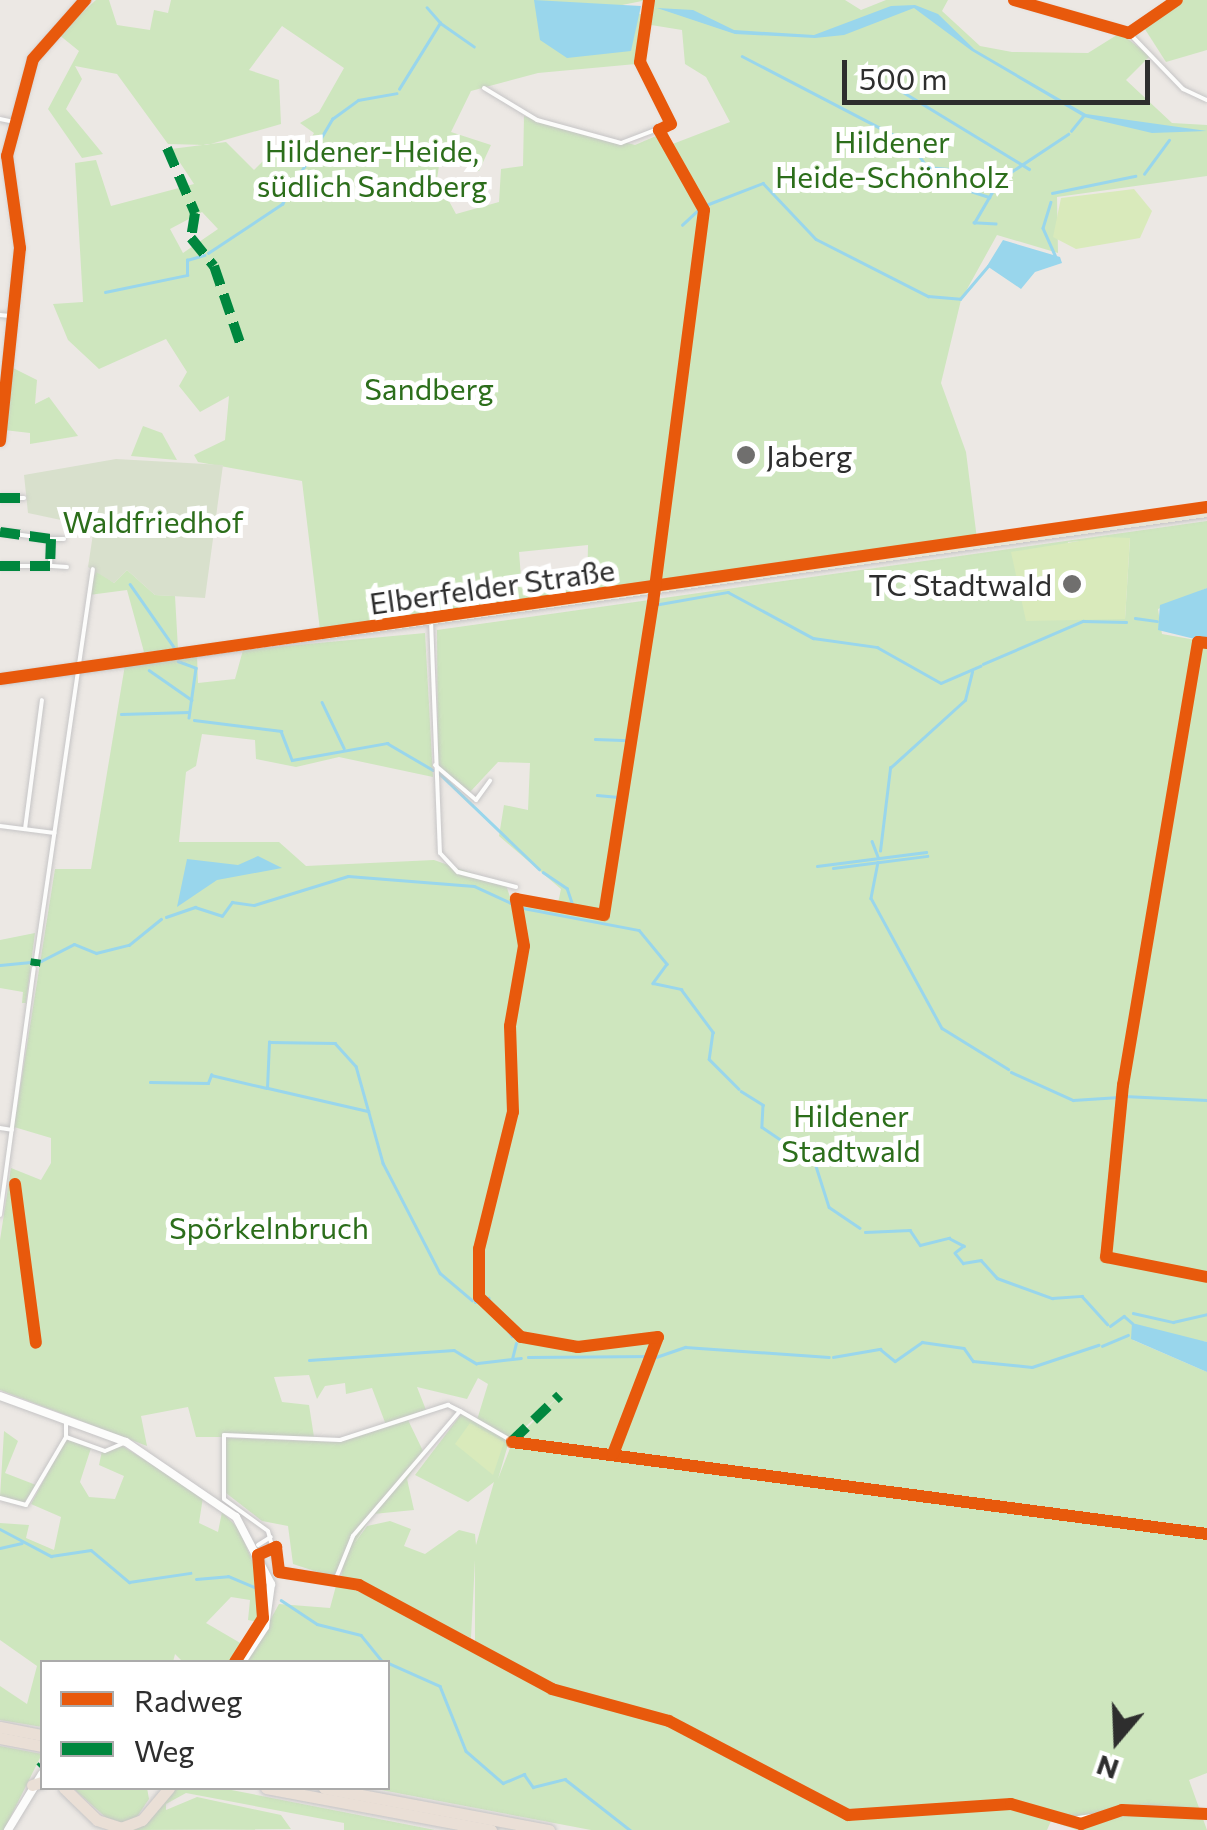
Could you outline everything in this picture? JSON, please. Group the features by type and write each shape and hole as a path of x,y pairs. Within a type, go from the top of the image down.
{"highway":[{"path":"0,1727 40,1735"},
{"path":"0,1738 40,1746"},
{"path":"66,1790 112,1827 136,1824 166,1790"},
{"path":"149,1811 151,1790"},
{"path":"277,1790 491,1830"},
{"path":"335,1790 548,1830"}],"main road":[{"path":"0,441 5,316 20,235 5,167 34,59 85,0"},
{"name":"Elberfelder Straße","path":"0,679 1207,512"},
{"path":"0,1396 126,1442 224,1507 258,1545 269,1612 243,1660"},
{"path":"8,1830 37,1784"}],"street":[{"path":"484,88 538,120 621,143 671,124 640,62 649,0"},
{"path":"1014,0 1129,32 1183,89 1207,100"},
{"path":"1129,32 1177,0"},
{"path":"0,119 14,122"},
{"path":"0,498 24,498"},
{"path":"0,532 64,539"},
{"path":"50,566 51,539"},
{"path":"0,566 67,567"},
{"path":"36,959 93,570"},
{"path":"431,620 435,765 445,860 516,887"},
{"path":"25,829 42,700"},
{"path":"435,765 476,800 490,781"},
{"path":"0,826 55,833"},
{"path":"0,1215 34,968"},
{"path":"0,1128 12,1130"},
{"path":"460,1411 353,1536 336,1578 279,1572 272,1537 224,1499 220,1436 340,1440 446,1406 460,1411 512,1440"},
{"path":"0,1498 26,1505 66,1437 66,1418"},
{"path":"66,1437 105,1451 126,1442"},
{"path":"258,1545 272,1537"},
{"path":"1064,1820 1148,1808 1207,1814"}],"green space":[{"path":"96,0 109,0 117,25 150,30 154,10 168,13 171,0 647,0 617,6 643,15 636,64 538,73 471,91 451,132 491,145 479,171 440,159 437,179 456,214 499,202 501,169 523,166 524,116 635,145 663,133 670,145 730,122 706,77 685,64 682,30 651,25 652,0 845,0 861,10 886,0 948,0 942,11 980,46 1012,52 1088,53 1120,33 1150,56 1126,80 1172,123 1207,125 1207,176 1057,197 1058,253 997,235 961,300 941,383 966,452 977,539 320,630 302,481 198,462 194,455 225,440 229,396 200,412 179,386 187,372 166,339 99,369 68,340 53,304 83,302 75,163 96,160 111,206 194,184 171,149 203,145 168,144 117,74 75,66 82,79 66,109 103,154 82,158 48,109 79,51 58,34","holes":["282,26 344,68 319,112 300,123 314,133 301,156 267,157 254,170 226,142 211,144 281,124 279,80 249,70","202,212 218,229 183,253 170,229","588,545 587,590 522,589 519,552"]},
{"path":"1182,0 1207,0 1207,50 1166,62 1141,23"},
{"path":"1134,189 1152,211 1140,238 1076,249 1053,237 1061,198"},
{"path":"9,366 37,380 35,404 49,397 78,436 30,444 30,433 4,430"},
{"path":"143,426 162,433 177,460 131,456"},
{"name":"Waldfriedhof","path":"116,459 223,465 205,598 155,595 127,570 114,583 88,567 94,527 28,513 24,475"},
{"name":"Hildener Stadtwald","path":"1207,521 1207,588 1158,609 1162,634 1207,642 1207,1342 1135,1328 1133,1340 1207,1372 1207,1773 1189,1780 1207,1830 1077,1830 1051,1821 1047,1830 591,1830 381,1790 390,1790 390,1660 248,1660 279,1604 330,1608 337,1582 475,1644 475,1560 471,1638 341,1577 345,1556 367,1526 390,1521 411,1529 404,1546 425,1554 459,1530 475,1534 476,1545 494,1482 468,1502 415,1475 462,1413 509,1441 498,1479 512,1443 561,1394 511,1440 477,1420 488,1384 478,1378 467,1399 417,1387 426,1410 386,1425 372,1388 346,1394 345,1383 325,1386 317,1399 309,1375 274,1377 282,1402 309,1405 314,1437 196,1437 188,1407 141,1416 147,1446 0,1390 0,1240 11,1168 41,1180 51,1163 51,1138 14,1127 55,869 91,869 125,665 197,655 198,683 235,679 243,650 425,633 433,777 339,757 296,767 256,759 255,740 202,734 196,766 186,772 179,842 279,842 306,866 434,860 506,885 514,909 517,899 558,903 561,889 499,836 504,805 528,810 530,763 498,762 470,792 438,766 437,630","holes":["1130,538 1125,619 1063,616 1068,542"]},
{"name":"TC Stadtwald","path":"1104,537 1130,538 1125,619 1026,621 1011,552"},
{"path":"96,570 114,583 127,570 155,595 175,596 178,649 144,652 127,590 89,595"},
{"path":"35,933 26,1003 22,1003 23,992 0,988 0,940"},
{"path":"408,1420 424,1453 407,1479 414,1510 373,1514 333,1577 293,1564 288,1526 262,1521 226,1493 225,1438 336,1442"},
{"path":"470,1423 504,1442 493,1475 455,1444"},
{"path":"4,1431 18,1441 5,1473 36,1485 24,1503 0,1497"},
{"path":"66,1439 91,1448 80,1482 89,1497 115,1499 124,1476 99,1465 102,1451 121,1445 203,1497 199,1523 218,1532 222,1512 239,1529 266,1594 258,1622 248,1620 250,1600 231,1597 206,1623 242,1644 259,1627 234,1660 181,1660 175,1654 174,1660 40,1660 40,1727 0,1720 0,1686 27,1704 37,1666 0,1640 0,1523 29,1525 26,1538 54,1550 61,1517 31,1504"},
{"path":"0,1746 40,1754 4,1830 0,1830"},
{"path":"75,1790 147,1790 149,1799 134,1821 112,1823"},
{"path":"171,1790 231,1790 435,1830 344,1830 344,1823 186,1793 166,1804 166,1810 197,1797 281,1815 291,1829 130,1830"}],"water":[{"path":"534,0 641,6 631,51 567,58 540,40"},
{"path":"915,5 938,14 974,49 1086,114 1207,131 1152,133 1084,117 972,51 914,8 844,35 815,38 735,34 657,8 693,10 734,30 814,35 891,6"},
{"path":"1003,240 1060,257 1062,263 1035,272 1021,289 987,266"},
{"path":"1207,588 1207,642 1158,630 1160,605"},
{"path":"258,856 282,868 217,880 177,907 187,859 238,865"},
{"path":"1132,1323 1207,1342 1207,1372 1131,1339"}],"waterway":[{"path":"399,89 440,23 427,8"},
{"path":"442,24 474,46"},
{"path":"742,56 911,144 927,167 948,169 940,181 989,197"},
{"path":"890,84 1029,169"},
{"path":"208,253 282,204 332,119 358,100 396,93"},
{"path":"1071,131 1083,116"},
{"path":"996,224 974,223 999,180 1068,134"},
{"path":"1144,174 1169,140"},
{"path":"1052,193 1135,176"},
{"path":"706,205 763,183 816,239 928,296 960,299 988,266"},
{"path":"1051,202 1043,228 1055,255"},
{"path":"682,225 701,207"},
{"path":"696,262 701,207"},
{"path":"105,292 187,275 187,260 204,255"},
{"path":"130,584 174,647"},
{"path":"654,605 728,592 813,638 877,647 941,683 980,666"},
{"path":"1135,618 1157,621"},
{"path":"983,664 1083,621 1126,622"},
{"path":"178,661 196,668 189,718"},
{"path":"149,670 192,700"},
{"path":"880,851 890,768 965,700 972,672"},
{"path":"322,702 344,748"},
{"path":"121,714 189,712"},
{"path":"194,720 281,731 292,760 387,743 433,770"},
{"path":"595,739 629,740 614,857"},
{"path":"439,773 539,869"},
{"path":"597,795 621,797"},
{"path":"872,841 878,857"},
{"path":"817,866 926,852"},
{"path":"833,868 927,856"},
{"path":"600,913 614,860"},
{"path":"878,862 871,898 942,1028 1008,1069"},
{"path":"543,872 567,888 574,908"},
{"path":"166,917 195,907 222,916 232,902 254,905 348,876 474,886 511,903"},
{"path":"518,907 639,930 667,964 653,983 681,989 713,1032 709,1059 739,1089"},
{"path":"0,965 41,961 74,944 96,953 129,945 161,919"},
{"path":"150,1082 208,1083 211,1075 267,1088 269,1042 335,1043 356,1066 383,1163 440,1273 472,1300"},
{"path":"1011,1072 1073,1100 1119,1097"},
{"path":"268,1088 368,1111"},
{"path":"741,1091 763,1105 762,1127 815,1163 829,1207 860,1228"},
{"path":"1124,1096 1207,1100"},
{"path":"865,1232 910,1230 920,1245 949,1238 964,1246 955,1253 963,1263 981,1260 997,1278 1052,1298 1082,1296 1107,1324"},
{"path":"480,1301 488,1298 512,1336"},
{"path":"1133,1313 1173,1322 1207,1314"},
{"path":"1110,1326 1124,1316 1132,1323"},
{"path":"1102,1346 1128,1335"},
{"path":"833,1357 880,1349 895,1361 922,1342 964,1348 973,1361 1032,1367 1098,1345"},
{"path":"512,1359 516,1343"},
{"path":"656,1357 685,1347 829,1357"},
{"path":"309,1360 454,1350 476,1363"},
{"path":"528,1357 653,1356"},
{"path":"478,1363 521,1358"},
{"path":"0,1529 51,1556 91,1550 129,1582 190,1573"},
{"path":"0,1548 21,1543"},
{"path":"196,1579 228,1576 266,1592"},
{"path":"281,1600 317,1624 361,1635 381,1660"},
{"path":"390,1664 440,1686 466,1751 503,1783 524,1774 533,1787 565,1779 630,1830"}],"marked path":[{"path":"167,148 195,213 191,238 214,266 240,343"},
{"path":"0,498 24,498"},
{"path":"0,532 51,539 50,566 0,566"},
{"path":"35,966 36,959"},
{"path":"512,1441 560,1395"}],"cycle path":[{"path":"0,441 20,248 7,156 33,59 85,0"},
{"path":"613,1454 658,1337 578,1347 521,1337 479,1297 479,1249 513,1112 510,1026 524,946 516,899 604,915 653,603 704,210 659,130 671,124 640,62 649,0"},
{"path":"1014,0 1129,33 1177,0"},
{"path":"0,679 1207,507"},
{"path":"1207,643 1198,642 1123,1085 1106,1257 1207,1277"},
{"path":"15,1184 36,1343"},
{"path":"512,1442 1207,1534"},
{"path":"236,1660 263,1618 258,1555 276,1547 279,1572 359,1585 552,1689 669,1721 848,1815 1011,1804 1081,1824 1122,1810 1207,1814"}],"place":[{"name":"Jaberg","path":"746,455"},
{"name":"TC Stadtwald","path":"1072,584"}],"park label":[{"name":"Hildener Heide-Schönholz","path":"892,158"},
{"name":"Hildener-Heide, südlich Sandberg","path":"372,167"},
{"name":"Sandberg","path":"429,388"},
{"name":"Spörkelnbruch","path":"269,1227"}]}
